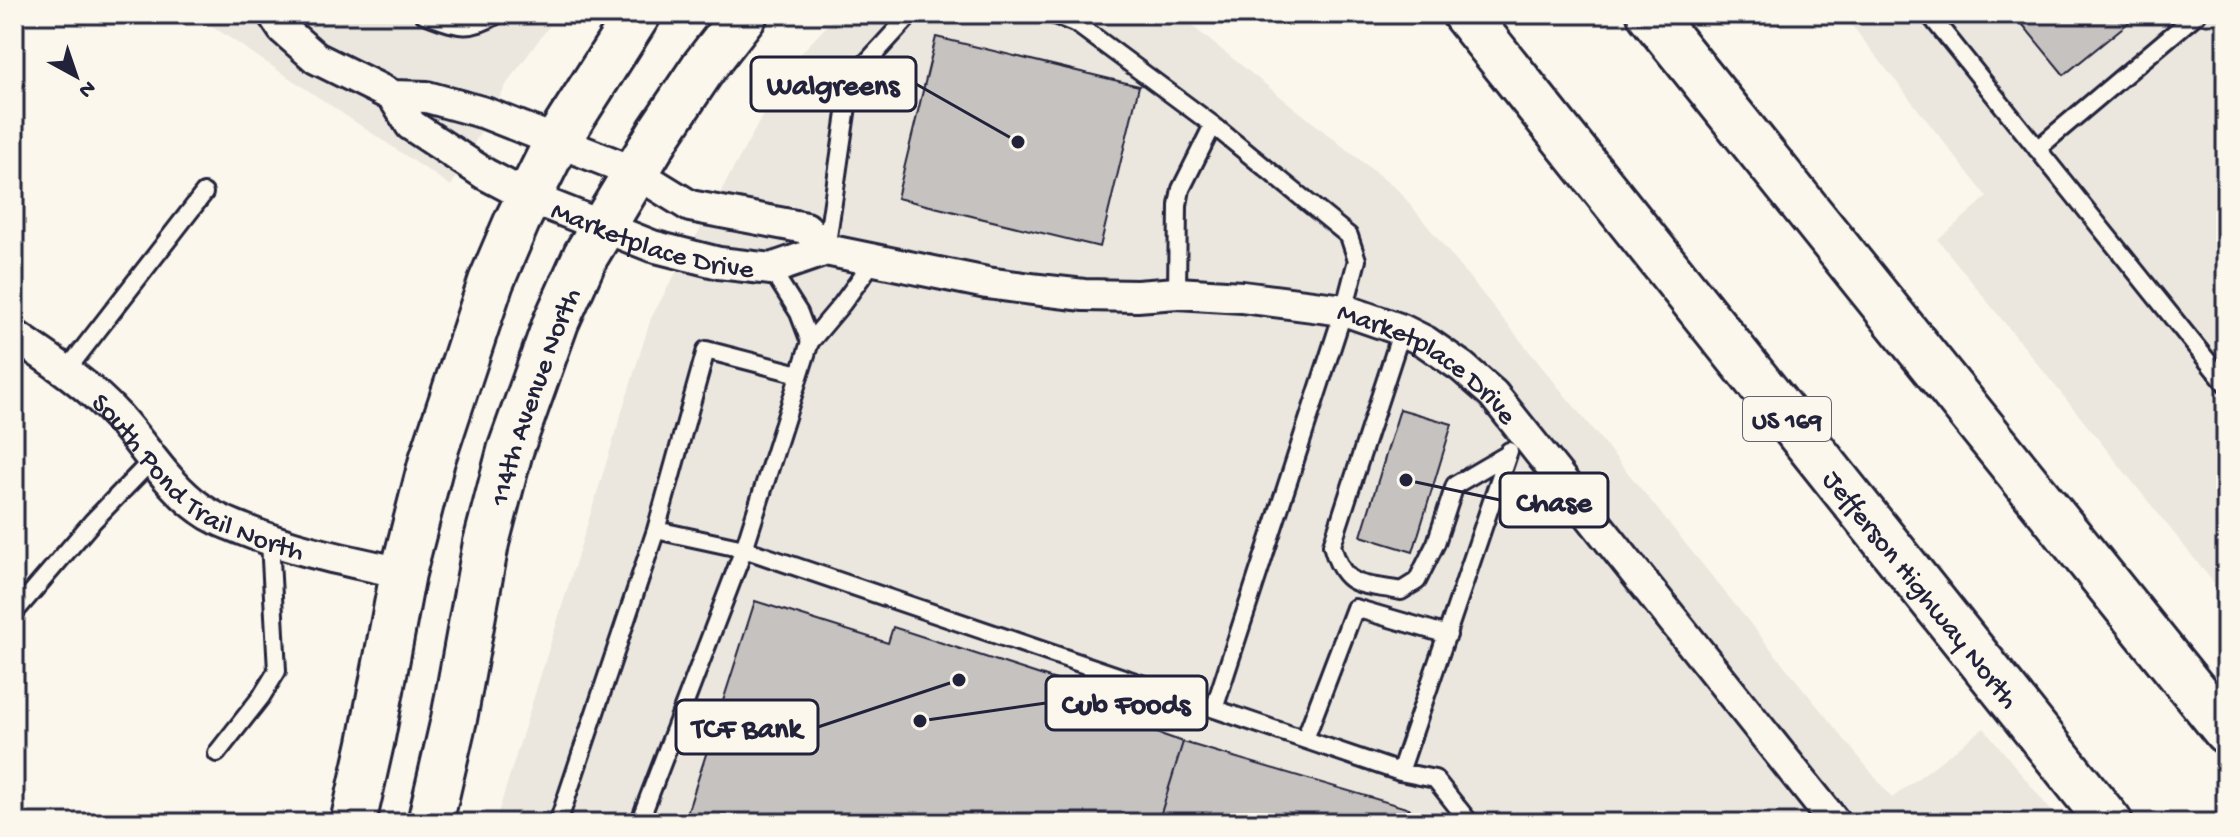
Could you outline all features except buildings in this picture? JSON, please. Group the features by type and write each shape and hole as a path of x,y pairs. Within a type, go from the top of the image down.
{"main road":[{"path":"353,823 403,573 432,460 471,338 491,282 556,143 638,14"},
{"name":"114th Avenue North","path":"430,823 454,719 486,543 510,451 556,322 586,255 635,172 703,68 745,14"},
{"name":"Jefferson Highway North","path":"1465,14 2110,823"},
{"path":"1650,14 2226,731"}],"street":[{"path":"273,14 283,29 316,58 393,96"},
{"name":"Marketplace Drive","path":"393,96 427,97 485,113 635,172 690,206 806,228 826,250"},
{"name":"Marketplace Drive","path":"393,96 411,125 485,174 529,197 602,228 652,246 706,260 771,269 826,250 987,283 1084,295 1177,293 1290,302 1344,310 1402,330 1426,342 1493,394 1512,440 1835,823"},
{"name":"South Pond Trail North","path":"14,335 103,401 152,460 199,508 214,518 270,541 329,558 403,573"}],"lane":[{"path":"424,14 459,27 479,26 498,14"},
{"path":"826,250 850,86 858,72 911,14"},
{"path":"1052,14 1077,24 1213,125 1349,236 1357,260 1344,310 1214,709"},
{"path":"1929,14 2226,384"},
{"path":"2037,149 2197,14"},
{"path":"1177,293 1181,189 1213,125"},
{"path":"66,371 204,193"},
{"path":"639,823 744,549 810,342 874,260"},
{"path":"771,269 799,313 810,342"},
{"path":"1402,330 1332,545 1339,568 1354,582 1401,591 1417,581 1436,543 1455,485 1512,440"},
{"path":"558,823 656,530 706,350 799,374"},
{"path":"1400,772 1512,440"},
{"path":"14,613 93,521 152,460"},
{"path":"656,530 744,549 1400,772 1435,779 1470,823"},
{"path":"217,753 261,697 277,671 270,541"},
{"path":"1305,739 1355,608 1448,635"}],"shaded area":[{"path":"194,14 558,14 508,82 451,186"},
{"path":"838,14 1177,14 1400,192 1892,798 1984,728 2061,823 495,823 651,318 791,64"},
{"path":"1843,14 2226,14 2226,598 1938,240 1987,197"}],"place":[{"name":"Walgreens","path":"1018,142"},
{"name":"Chase","path":"1406,480"},
{"name":"TCF Bank","path":"959,680"},
{"name":"Cub Foods","path":"920,721"}]}
